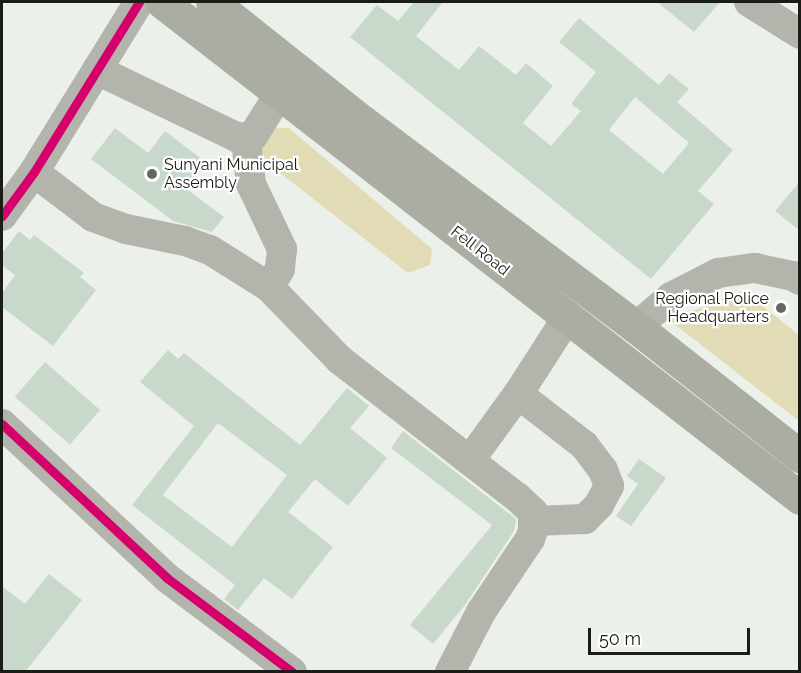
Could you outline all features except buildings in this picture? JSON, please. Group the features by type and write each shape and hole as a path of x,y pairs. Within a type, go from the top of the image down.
{"main road":[{"name":"Fell Road","path":"162,2 800,498"},
{"name":"Fell Road","path":"212,2 363,122 636,327 798,453"}],"street":[{"path":"2,216 34,172 140,2"},
{"path":"749,2 800,34"},
{"path":"97,70 238,138 246,139 253,136 279,94"},
{"path":"246,139 251,184 282,249 280,269 269,287"},
{"path":"34,172 93,216 126,230 185,241 210,250 269,287 340,360 470,460 533,512 534,521 530,539 481,612 450,672"},
{"path":"636,327 671,297 718,273 755,268 793,276 800,280"},
{"path":"470,460 518,394 567,318"},
{"path":"518,394 584,445 603,470 609,486 599,505 585,519 534,521"},
{"path":"2,424 166,578 292,672"}],"shaded area":[{"path":"275,128 289,128 432,249 430,265 408,273 266,162 261,146"},
{"path":"744,291 799,335 799,421 669,320"}],"cycle path":[{"path":"2,216 34,172 139,2"},
{"path":"2,424 167,578 292,672"}],"place":[{"name":"Sunyani Municipal Assembly","path":"152,174"},
{"name":"Regional Police Headquarters","path":"781,308"}]}
